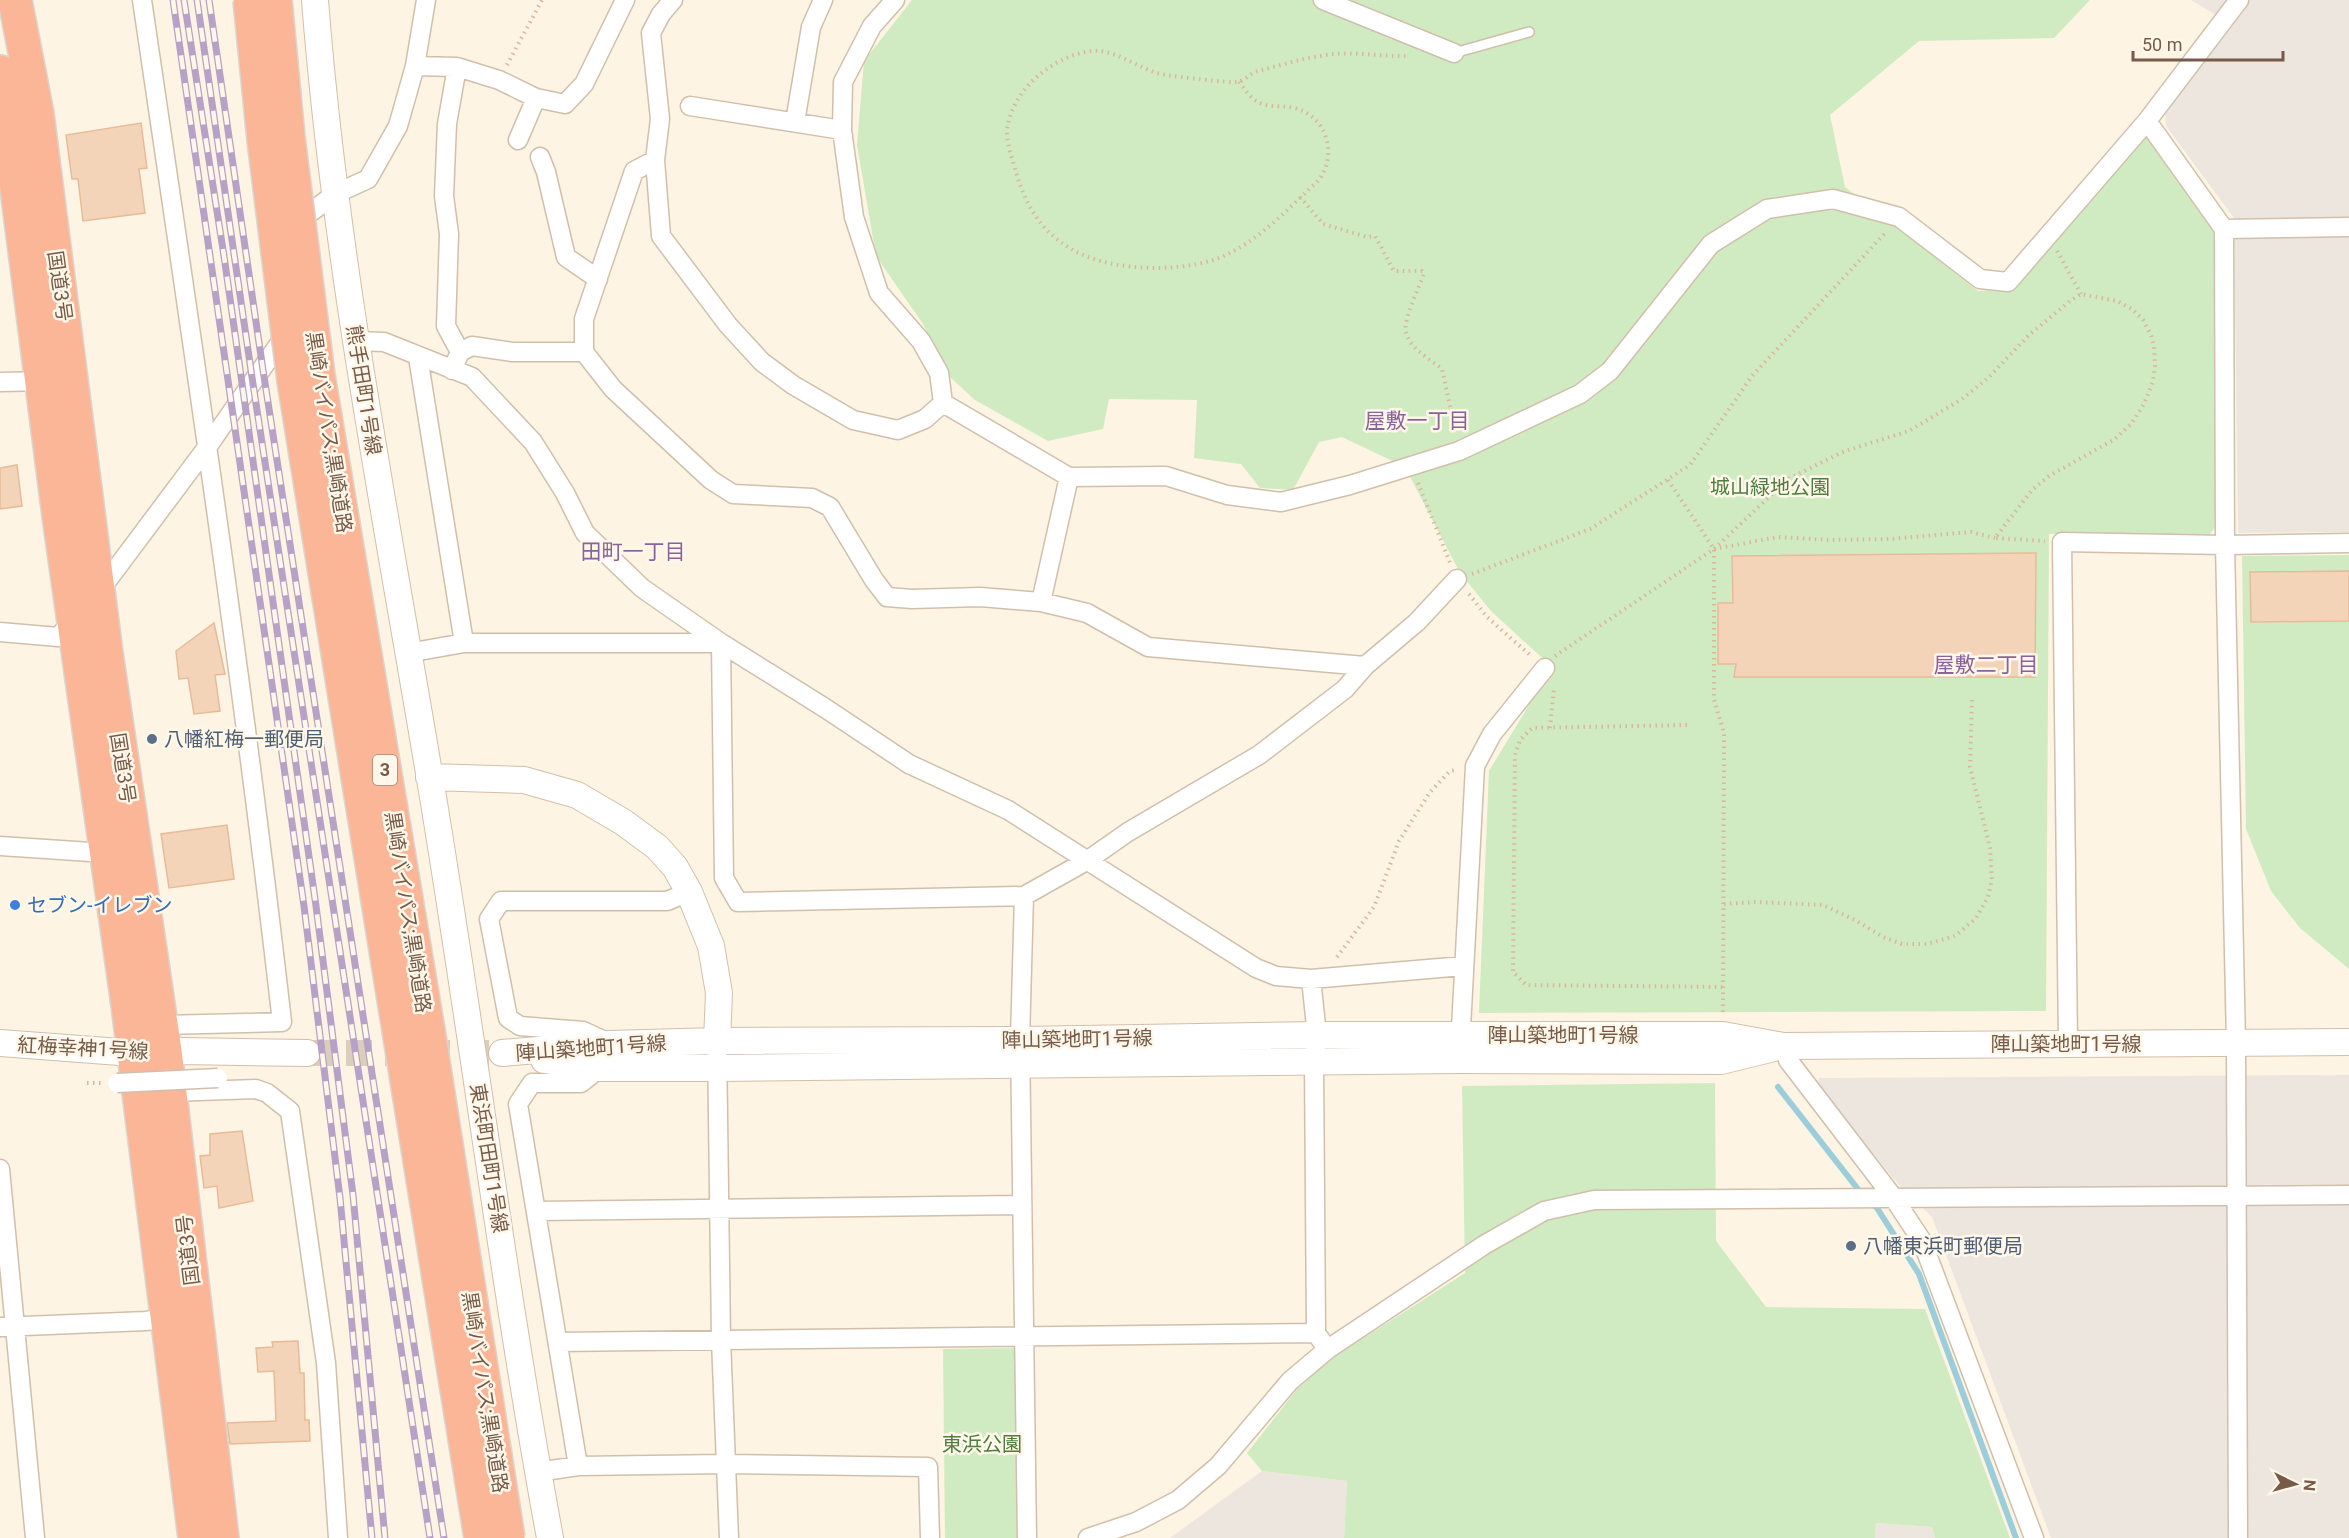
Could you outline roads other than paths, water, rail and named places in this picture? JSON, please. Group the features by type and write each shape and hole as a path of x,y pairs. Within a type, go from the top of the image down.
{"highway":[{"name":"国道3号","path":"15,0 37,114 75,620 128,1005 195,1538"},
{"name":"黒崎バイパス;黒崎道路","path":"250,0 264,140 294,381 481,1538"},
{"name":"黒崎バイパス;黒崎道路","path":"275,0 288,137 318,375 428,1030 508,1538"},
{"name":"国道3号","path":"0,72 98,593 171,1092 222,1538"}],"street":[{"path":"142,0 208,446 282,1022 163,1038"},
{"name":"熊手田町1号線","path":"315,0 335,194 355,341 429,777"},
{"path":"0,632 58,637 75,620 98,593 208,446 281,344 296,308 286,229 298,223 335,194 368,179 398,126 415,66 426,0"},
{"path":"415,66 457,67 498,80 536,98 565,104 584,84 625,0"},
{"path":"673,0 661,14 651,33 660,119 655,160 661,236 728,325 762,362 793,386 853,420 898,430 925,419 943,403"},
{"path":"795,122 811,27 823,0"},
{"path":"895,0 872,26 843,82 842,130 854,217 879,293 921,341 939,373 943,403"},
{"path":"1323,0 1454,53"},
{"path":"943,403 1069,477 1166,476 1227,495 1281,502 1350,485 1459,451 1580,394 1610,371 1711,243 1767,209 1833,199 1899,217 1980,279 2008,282 2147,121 2239,0"},
{"path":"457,67 447,124 444,196 449,234 446,326 460,352"},
{"path":"518,140 536,98"},
{"path":"690,106 842,130"},
{"path":"2147,121 2224,229 2225,544 2236,1043 2238,1538"},
{"path":"540,157 546,172 566,257 598,279"},
{"path":"655,160 634,171 584,319 584,352 613,389 711,480 733,494 812,498 830,507 887,597 912,599 980,597 1041,602 1087,613 1148,647 1365,666"},
{"path":"2224,229 2349,227"},
{"path":"355,341 384,342 472,377 533,442 565,493 585,533 642,588 721,643 909,764 1008,810 1256,968 1276,976 1315,979 1463,966"},
{"path":"452,370 460,352 472,346 512,352 584,352"},
{"path":"418,357 464,643"},
{"path":"0,382 57,380"},
{"path":"1041,602 1069,477"},
{"path":"2068,1044 2062,542 2349,543"},
{"path":"721,643 723,878 738,902 1024,896 1088,860 1128,832 1259,755 1345,689 1365,666 1417,622 1457,579"},
{"path":"408,653 464,643 721,643"},
{"path":"1460,1060 1475,766 1492,734 1545,668"},
{"path":"429,777 524,780 576,795 623,822 657,847 675,867 711,946 719,993 717,1068 721,1340 729,1538"},
{"name":"東浜町田町1号線","path":"429,777 550,1538"},
{"path":"0,846 106,853"},
{"path":"610,1044 583,1031 519,1026 508,1018 489,919 501,901 667,901 688,892"},
{"path":"1024,896 1020,1040 1027,1538"},
{"path":"1315,979 1317,1035 1314,1062 1316,1333 1328,1349"},
{"name":"陣山築地町1号線","path":"1783,1046 1721,1061 1460,1060 717,1068 600,1068 502,1053 610,1044 717,1041 1020,1040 1317,1035 1723,1035 1783,1046 2349,1042"},
{"path":"163,1038 307,1053"},
{"name":"紅梅幸神1号線","path":"0,1043 133,1053 163,1038"},
{"path":"1783,1046 1788,1060 1922,1241 2034,1538"},
{"path":"578,1466 518,1104 532,1083 581,1083 600,1068"},
{"path":"117,1083 218,1078"},
{"path":"171,1092 256,1089 267,1093 291,1111 326,1363 338,1538"},
{"path":"0,1169 8,1327 35,1538"},
{"path":"1088,1538 1136,1522 1178,1500 1218,1466 1290,1381 1328,1349 1485,1245 1544,1211 1594,1200 2349,1195"},
{"path":"537,1211 1022,1205"},
{"path":"8,1327 168,1318"},
{"path":"558,1342 1316,1333"},
{"path":"538,1472 578,1466 725,1464 928,1467 930,1538"}],"lane":[{"path":"1454,53 1529,32"}],"waterway":[{"path":"1778,1087 1861,1193"},
{"path":"1870,1202 1877,1208 1919,1274 2016,1538"}],"tunnel":[{"path":"307,1053 502,1053"}],"railway":[{"path":"173,0 304,906 340,1198 372,1538"},
{"path":"184,0 224,256 316,906 353,1195 385,1538"},
{"path":"197,0 253,384 430,1538"},
{"path":"209,0 263,370 444,1538"}],"place":[{"name":"八幡紅梅一郵便局","path":"152,739"},
{"name":"セブン-イレブン","path":"15,905"},
{"name":"八幡東浜町郵便局","path":"1851,1246"}],"district":[{"name":"屋敷一丁目","path":"1417,421"},
{"name":"田町一丁目","path":"633,552"},
{"name":"屋敷二丁目","path":"1986,665"}],"park label":[{"name":"城山緑地公園","path":"1770,487"},
{"name":"東浜公園","path":"982,1444"}]}
